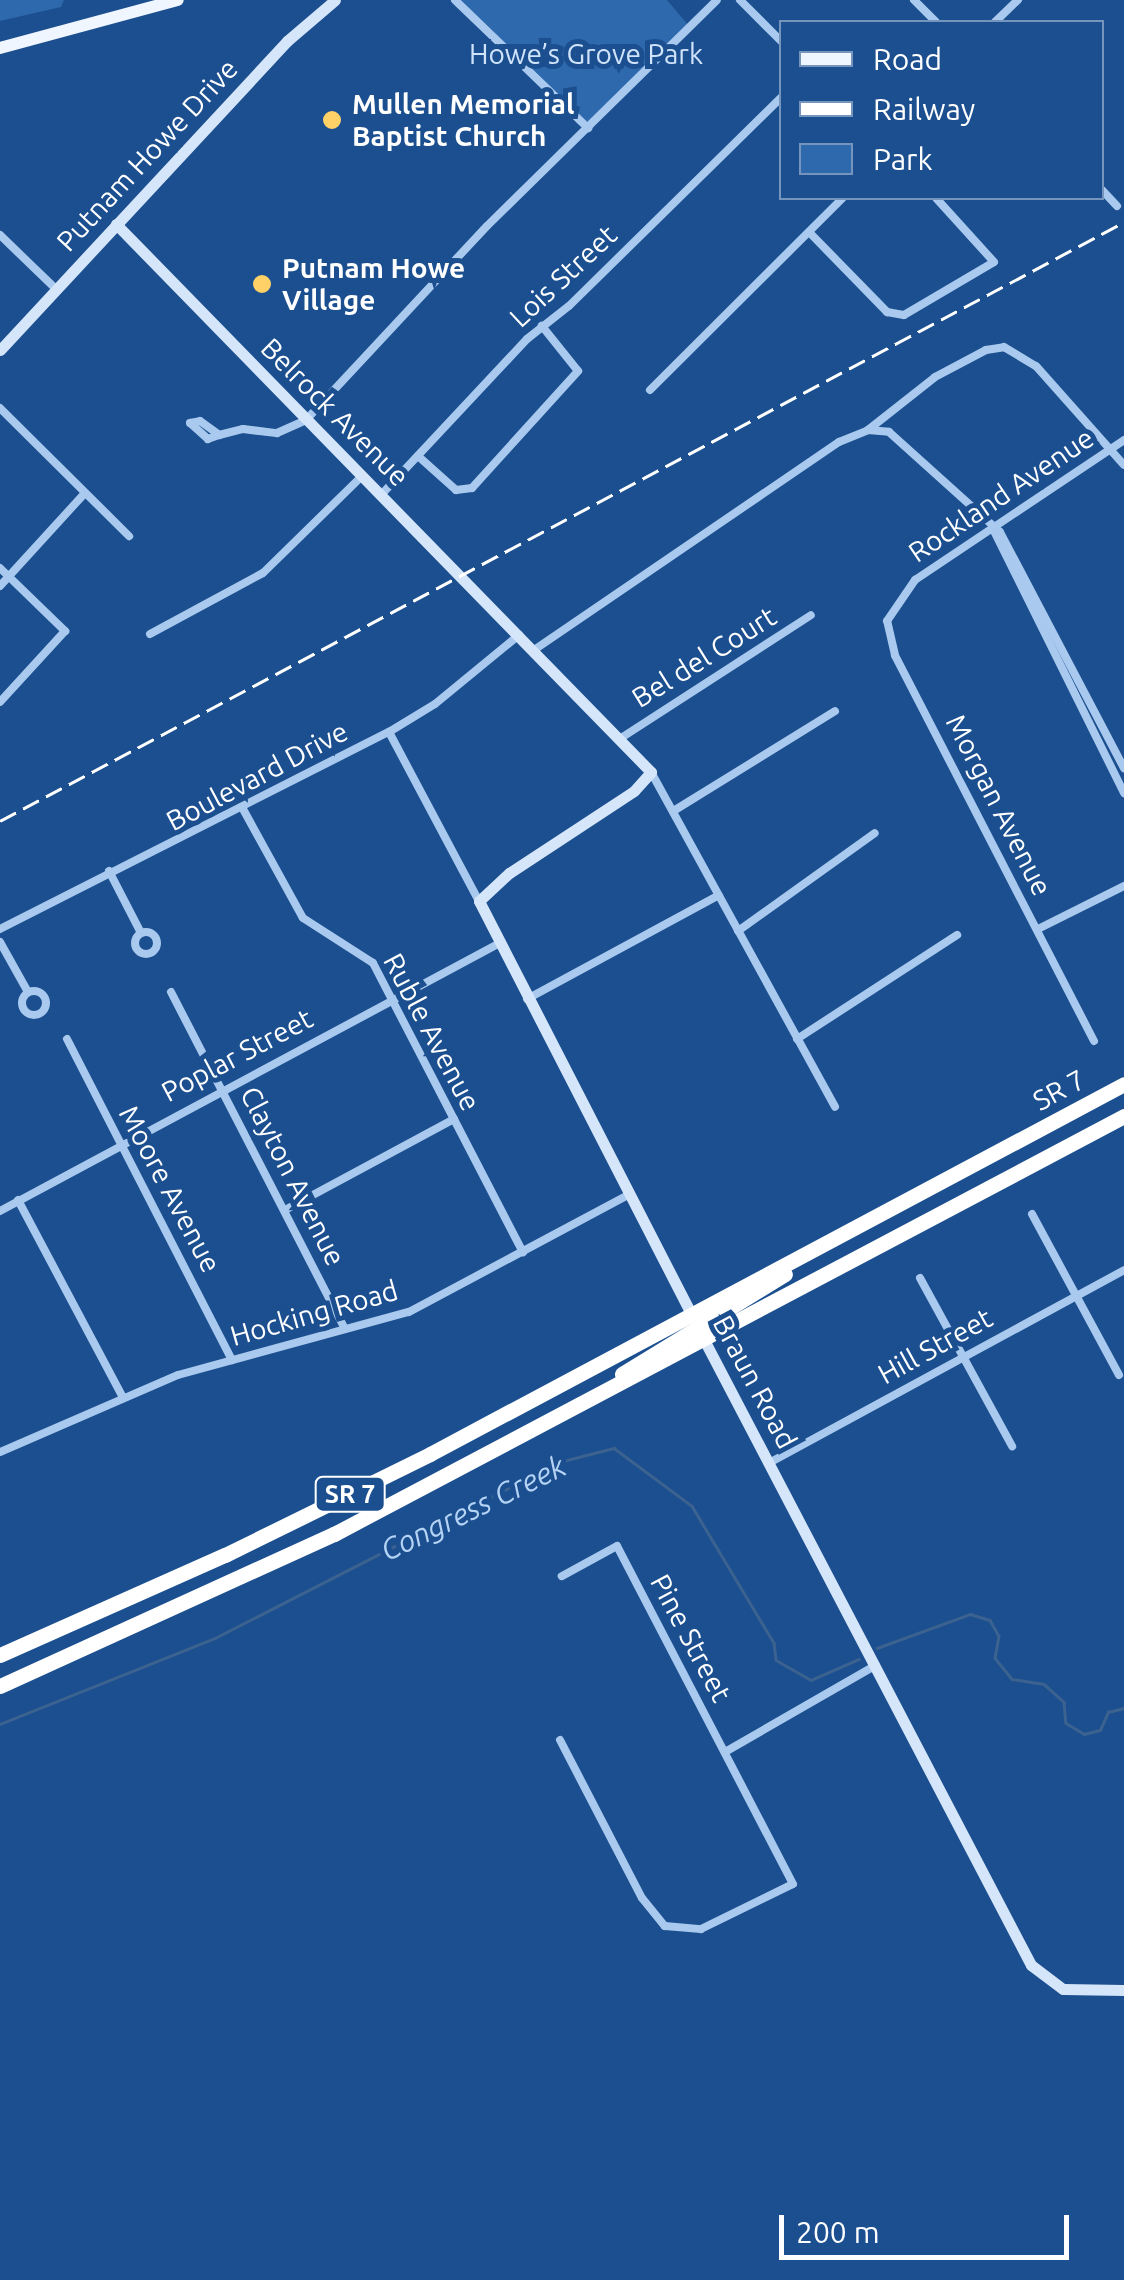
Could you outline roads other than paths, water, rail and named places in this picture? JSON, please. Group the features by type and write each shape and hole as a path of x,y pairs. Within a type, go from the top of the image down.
{"highway":[{"name":"SR 7","path":"0,1686 260,1570 554,1420 843,1233 1124,1084"},
{"name":"SR 7","path":"0,1655 290,1524 1124,1116"}],"main road":[{"path":"0,48 178,0"}],"street":[{"name":"Putnam Howe Drive","path":"0,350 287,41 335,0"},
{"path":"455,0 588,128"},
{"path":"219,435 243,429 276,433 306,420 717,0"},
{"path":"740,0 779,39"},
{"path":"914,0 934,20"},
{"name":"Lois Street","path":"382,495 542,326 779,100"},
{"path":"1104,192 1117,206"},
{"path":"650,390 841,200"},
{"path":"809,232 895,315 994,262 938,200"},
{"name":"Belrock Avenue","path":"116,224 534,650"},
{"path":"0,235 56,289"},
{"path":"418,456 456,490 472,488 578,372 542,326"},
{"path":"834,1106 651,772 534,650 840,442 868,430 935,377 986,350 1004,347 1036,366 1114,447 1124,466"},
{"path":"0,408 129,536"},
{"path":"868,430 908,443 1015,556 1124,768"},
{"name":"Rockland Avenue","path":"904,589 1124,440"},
{"path":"150,634 263,573 362,476"},
{"path":"0,586 86,494"},
{"path":"993,529 1124,793"},
{"path":"0,568 64,630 0,702"},
{"name":"Morgan Avenue","path":"904,589 887,621 890,646 1094,1041"},
{"name":"Bel del Court","path":"622,738 811,615"},
{"name":"Boulevard Drive","path":"0,929 108,871 244,809 388,732 436,704 518,635"},
{"path":"675,810 835,711"},
{"name":"Braun Road","path":"388,732 479,900 526,999 1031,1965 1063,1989 1124,1990"},
{"path":"479,900 509,872 634,792 651,772"},
{"name":"Ruble Avenue","path":"244,809 303,918 361,951 393,1000 523,1252"},
{"path":"738,931 875,833"},
{"path":"108,871 141,933"},
{"path":"1038,929 1124,886"},
{"path":"526,999 719,895"},
{"path":"797,1040 957,935"},
{"path":"0,942 28,992"},
{"name":"Poplar Street","path":"0,1210 498,944"},
{"name":"Clayton Avenue","path":"171,992 346,1329"},
{"name":"Moore Avenue","path":"67,1039 232,1360"},
{"path":"285,1210 454,1119"},
{"name":"Hocking Road","path":"0,1452 122,1396 232,1360 409,1312 630,1194"},
{"path":"18,1200 122,1396"},
{"path":"1032,1214 1120,1375"},
{"name":"Hill Street","path":"769,1463 1124,1270"},
{"path":"920,1278 1012,1446"},
{"name":"Pine Street","path":"560,1740 652,1914 681,1932 716,1924 794,1884 617,1546 562,1576"},
{"path":"725,1752 876,1665"}],"waterway":[{"name":"Congress Creek","path":"0,1724 215,1638 559,1462 614,1448 692,1506 774,1643 776,1660 811,1680 859,1659"},
{"name":"Congress Creek","path":"877,1648 970,1614 990,1620 999,1636 995,1658 1012,1679 1044,1684 1064,1702 1066,1723 1084,1734 1100,1730 1108,1712 1124,1708"}],"railway":[{"path":"0,821 1124,222"}],"place":[{"name":"Mullen Memorial Baptist Church","path":"332,120"},
{"name":"Putnam Howe Village","path":"262,284"}],"park label":[{"name":"Howe’s Grove Park","path":"586,54"}]}
